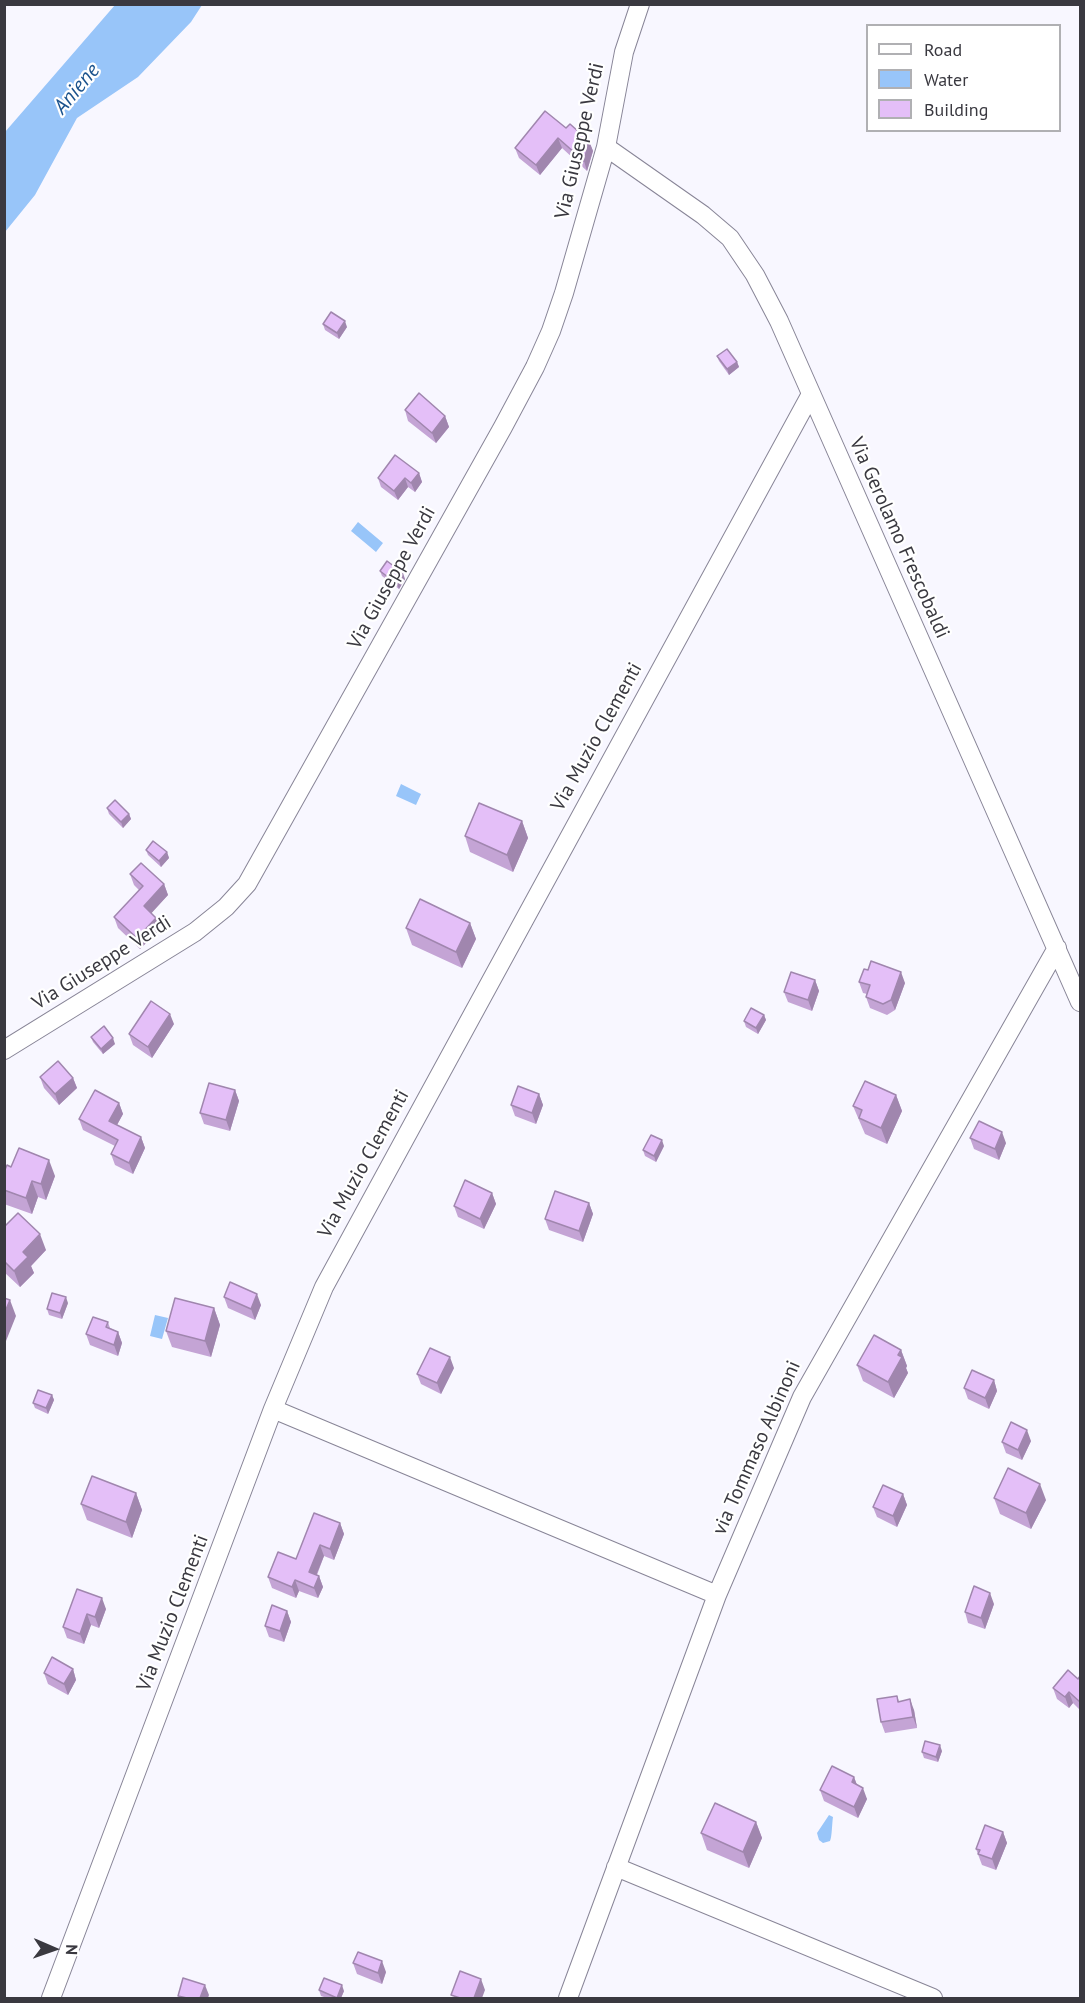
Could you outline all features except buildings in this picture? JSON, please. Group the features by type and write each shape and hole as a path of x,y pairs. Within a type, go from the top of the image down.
{"street":[{"name":"Via Giuseppe Verdi","path":"4,1050 195,932 226,907 247,884 535,367 564,293 606,147 624,52 640,4"},
{"name":"Via Gerolamo Frescobaldi","path":"606,147 703,215 730,238 755,275 811,394 1080,1002"},
{"name":"Via Muzio Clementi","path":"51,1998 273,1409 311,1315 342,1251 811,394"},
{"name":"via Tommaso Albinoni","path":"568,1998 717,1595 802,1397 1057,948"},
{"path":"273,1409 717,1595"},
{"path":"616,1867 933,1998"}],"water":[{"name":"Aniene","path":"115,5 202,5 191,22 138,77 77,118 35,195 5,232 5,132"},
{"path":"358,522 383,543 376,552 351,531"},
{"path":"401,784 421,794 416,805 396,796"},
{"path":"155,1315 168,1318 162,1339 150,1336"},
{"path":"829,1815 833,1817 831,1839 823,1843 819,1840 817,1833"}]}
